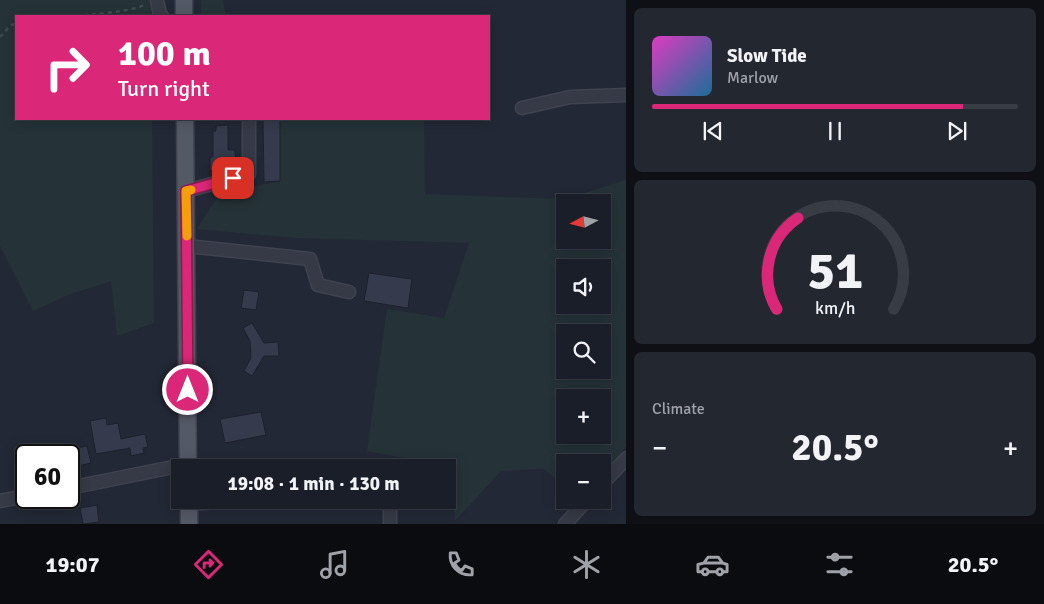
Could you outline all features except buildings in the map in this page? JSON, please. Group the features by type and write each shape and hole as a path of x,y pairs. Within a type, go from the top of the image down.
{"main road":[{"path":"184,0 184,15"},
{"path":"185,120 188,459"},
{"path":"189,509 189,524"}],"street":[{"path":"156,0 160,15"},
{"path":"522,108 570,97 626,95"},
{"path":"186,191 249,174 249,120"},
{"path":"187,246 310,259 318,285 349,292"},
{"path":"611,474 626,458"},
{"path":"80,486 171,469"},
{"path":"0,501 15,498"},
{"path":"390,509 390,524"},
{"path":"565,524 579,509"}],"path":[{"path":"83,15 140,7 152,0"},
{"path":"0,38 11,25 15,24"}],"shaded area":[{"path":"0,0 151,0 151,15 15,15 15,120 152,120 154,323 117,336 111,281 68,295 33,311 0,246"},
{"path":"201,0 223,0 226,15 201,15"},
{"path":"280,120 424,120 425,194 556,199 556,249 611,249 611,194 581,194 626,180 626,446 611,467 611,454 556,454 556,478 543,469 501,471 455,521 456,459 409,459 367,451 387,309 444,318 469,243 295,238 197,229 220,193 280,181"}],"slow traffic":[{"path":"187,236 186,191 191,190"}],"route":[{"path":"188,390 186,191 233,178"}]}
